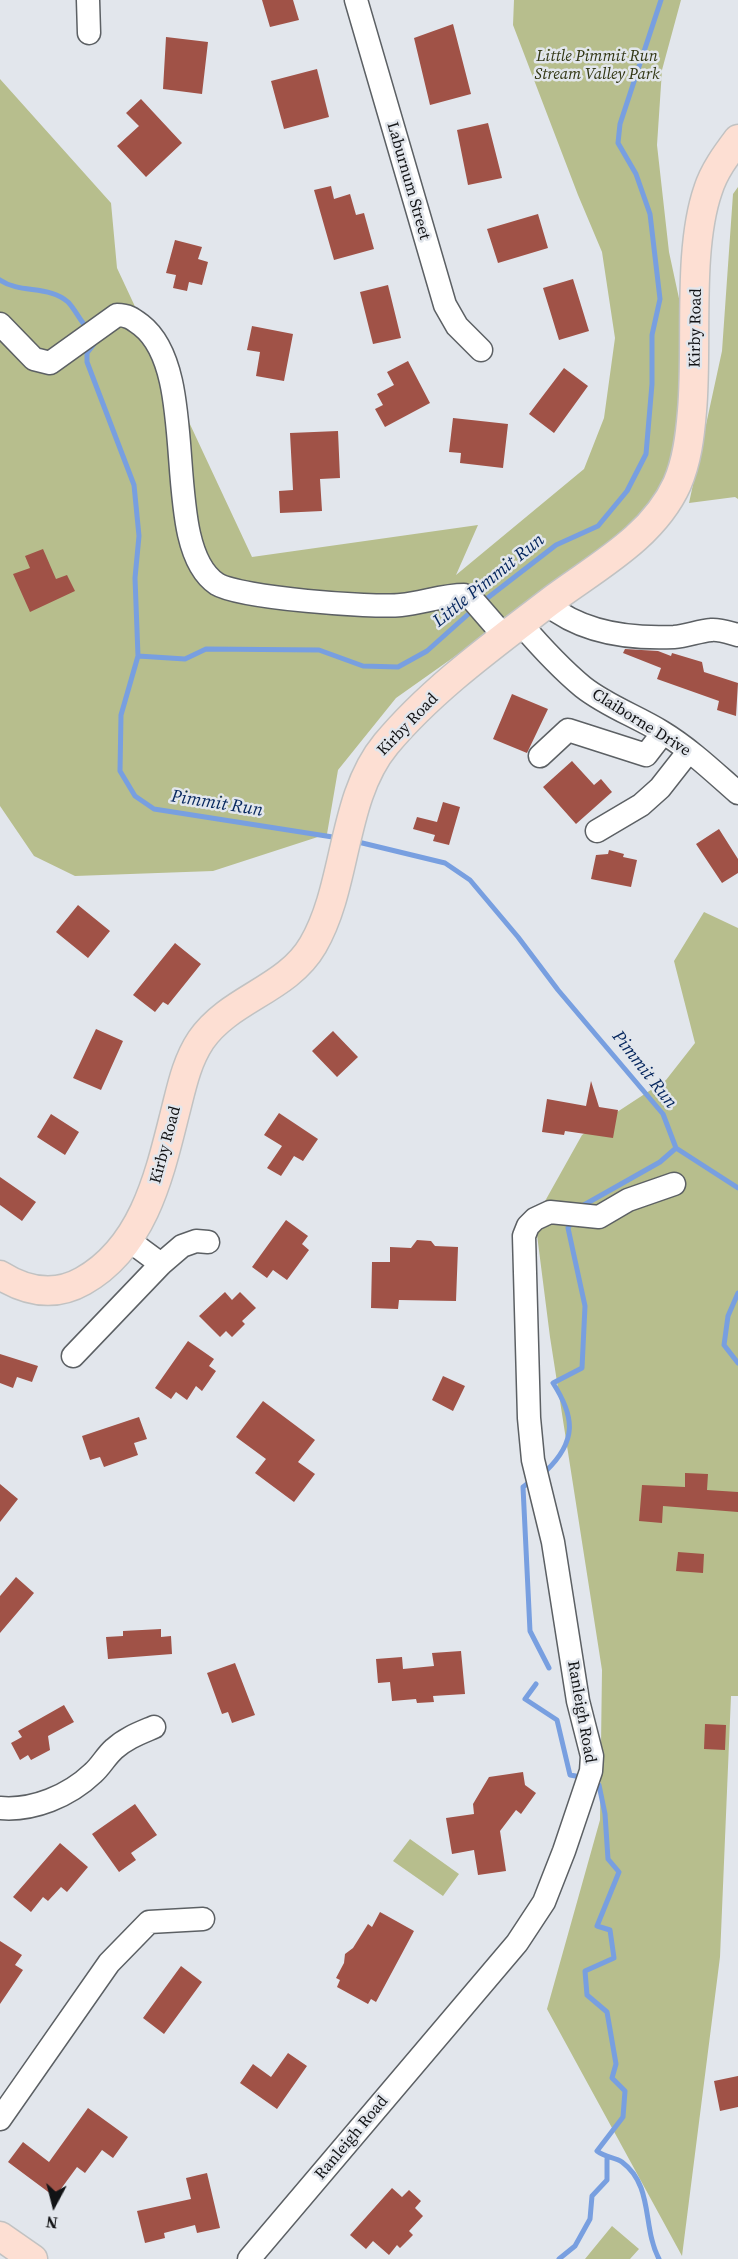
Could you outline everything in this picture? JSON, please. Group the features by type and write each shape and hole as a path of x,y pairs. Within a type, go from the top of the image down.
{"main road":[{"name":"Kirby Road","path":"0,1275 43,1292 65,1289 91,1276 127,1239 146,1209 154,1189 181,1087 193,1054 207,1032 224,1016 283,979 308,954 326,917 368,771 386,744 507,629 547,604 643,532 664,508 677,484 686,457 692,421 701,216 712,178 738,139"},
{"path":"0,2236 33,2259"}],"street":[{"path":"88,0 89,33"},
{"name":"Laburnum Street","path":"356,0 445,305 457,326 481,350"},
{"name":"Claiborne Drive","path":"0,324 34,359 43,363 50,363 109,320 131,317 145,328 166,360 191,535 198,561 217,583 228,589 259,596 380,605 400,605 458,595 472,599 507,629 547,654 583,687 610,706 663,733 689,751 738,793"},
{"path":"547,604 563,617 587,627 637,637 677,636 713,629 738,635"},
{"path":"540,756 568,730 645,755 663,733"},
{"path":"597,831 641,805 660,788 689,751"},
{"name":"Ranleigh Road","path":"249,2259 517,1943 544,1902 591,1770 592,1756 578,1701 553,1542 533,1460 529,1418 524,1236 528,1226 535,1219 550,1212 599,1217 619,1205 674,1184"},
{"path":"127,1239 161,1264"},
{"path":"73,1356 161,1264 182,1246 196,1241 208,1242"},
{"path":"0,1808 28,1806 52,1799 75,1787 93,1773 114,1749 131,1736 154,1727"},
{"path":"0,2120 109,1963 149,1922 203,1919"}],"green space":[{"name":"Little Pimmit Run Stream Valley Park","path":"514,0 681,0 662,70 657,145 669,252 683,317 675,472 625,536 396,698 338,770 327,834 213,871 75,876 34,856 0,806 0,79 111,203 117,268 252,557 478,525 456,575 584,469 604,418 615,338 602,252 513,25"},
{"path":"738,187 738,499 735,497 689,503 722,351 733,194"},
{"path":"704,912 738,928 738,1696 731,1696 720,1957 682,2256 547,2009 600,1820 602,1670 550,1337 535,1219 582,1135 666,1080 695,1043 674,961"},
{"path":"410,1839 459,1874 443,1896 393,1861"},
{"path":"612,2226 639,2249 630,2259 585,2259"}],"building":[{"path":"262,0 293,0 299,20 270,27"},
{"path":"453,24 471,94 430,105 414,38"},
{"path":"166,37 208,42 202,94 163,89"},
{"path":"317,69 329,117 284,129 271,81"},
{"path":"141,99 182,143 146,177 117,146 139,126 126,113"},
{"path":"488,123 502,178 468,185 457,130"},
{"path":"331,186 334,199 350,194 356,215 364,213 374,249 334,260 314,190"},
{"path":"538,214 548,248 498,263 487,229"},
{"path":"175,240 202,247 198,259 208,262 202,285 189,282 187,291 173,288 176,275 166,273"},
{"path":"573,279 589,331 559,340 543,288"},
{"path":"388,285 401,338 373,344 360,292"},
{"path":"252,326 293,334 284,381 256,376 260,352 247,350"},
{"path":"408,361 430,403 385,427 375,409 383,405 377,394 394,385 387,372"},
{"path":"564,368 588,386 554,433 529,414"},
{"path":"453,418 508,424 503,468 460,463 461,453 449,452"},
{"path":"338,431 340,478 320,479 322,511 280,513 279,491 293,490 290,433"},
{"path":"43,549 56,579 67,575 75,591 30,612 13,574 30,568 25,556"},
{"path":"625,649 658,651 671,656 672,653 702,662 704,672 738,683 736,716 717,710 719,701 657,679 661,668 623,653"},
{"path":"512,694 548,709 527,753 493,739"},
{"path":"572,761 594,785 601,779 612,792 576,824 543,787"},
{"path":"443,802 460,807 449,845 433,841 435,835 413,829 417,817 437,822"},
{"path":"719,829 738,859 738,873 722,883 696,844"},
{"path":"609,850 624,854 623,857 637,860 631,887 591,879 596,855 608,854"},
{"path":"78,905 110,931 88,958 56,932"},
{"path":"175,943 201,964 168,1005 163,1002 155,1012 133,995"},
{"path":"96,1029 123,1041 101,1090 73,1078"},
{"path":"333,1031 358,1057 337,1077 312,1051"},
{"path":"591,1081 599,1107 618,1110 613,1138 565,1131 564,1135 542,1132 547,1099 586,1106"},
{"path":"279,1113 318,1139 303,1161 294,1156 281,1176 267,1168 282,1146 264,1135"},
{"path":"51,1114 79,1132 65,1155 37,1137"},
{"path":"0,1177 36,1202 22,1221 0,1205"},
{"path":"286,1220 308,1236 302,1244 309,1250 287,1280 273,1270 267,1278 252,1267"},
{"path":"417,1240 431,1241 435,1246 458,1247 456,1301 399,1300 398,1309 371,1308 372,1262 390,1262 390,1247 411,1248"},
{"path":"225,1292 232,1300 240,1292 256,1308 242,1321 245,1324 232,1337 226,1331 220,1337 199,1316"},
{"path":"188,1341 214,1359 209,1366 216,1371 202,1391 196,1386 187,1400 176,1392 171,1399 155,1388"},
{"path":"0,1354 38,1366 32,1382 17,1377 13,1388 0,1383"},
{"path":"443,1376 465,1386 453,1411 432,1400"},
{"path":"263,1401 315,1440 298,1462 315,1474 294,1502 255,1473 266,1459 236,1437"},
{"path":"139,1417 147,1439 134,1443 138,1455 104,1467 100,1457 90,1460 82,1436"},
{"path":"685,1473 708,1474 707,1490 738,1492 738,1512 663,1506 662,1523 639,1521 642,1485 685,1487"},
{"path":"0,1484 18,1499 0,1522"},
{"path":"678,1552 704,1554 703,1573 676,1571"},
{"path":"16,1577 34,1593 0,1633 0,1596"},
{"path":"161,1629 161,1637 171,1636 172,1654 108,1659 106,1637 123,1636 123,1631"},
{"path":"461,1651 465,1694 433,1696 434,1702 417,1703 416,1699 392,1701 390,1682 378,1683 376,1659 402,1657 403,1669 434,1666 432,1653"},
{"path":"235,1663 255,1715 232,1723 228,1712 222,1714 207,1673"},
{"path":"64,1705 74,1722 48,1736 50,1750 31,1760 28,1755 20,1760 11,1743 22,1737 18,1731"},
{"path":"705,1724 726,1725 725,1750 704,1749"},
{"path":"523,1772 525,1785 536,1793 521,1814 516,1810 500,1831 506,1871 478,1875 474,1850 452,1854 446,1818 474,1814 473,1804 489,1777"},
{"path":"135,1804 157,1835 131,1853 136,1860 119,1872 92,1834"},
{"path":"60,1843 88,1867 67,1892 61,1887 48,1901 43,1897 31,1912 13,1897"},
{"path":"380,1912 414,1931 376,2002 371,1999 368,2004 337,1987 340,1980 336,1978 344,1963 345,1954 353,1948 368,1924 372,1927"},
{"path":"0,1941 22,1955 15,1965 23,1970 0,2004"},
{"path":"181,1966 202,1982 164,2034 143,2018"},
{"path":"288,2053 307,2066 277,2109 240,2083 253,2064 271,2077"},
{"path":"738,2076 738,2107 720,2111 714,2081"},
{"path":"88,2108 128,2137 113,2158 102,2150 85,2173 77,2167 55,2197 8,2162 23,2142 49,2162"},
{"path":"207,2173 220,2228 197,2233 195,2225 164,2233 165,2238 145,2243 137,2211 191,2199 186,2178"},
{"path":"392,2188 402,2197 409,2190 421,2201 415,2208 423,2216 409,2231 413,2235 400,2248 397,2245 389,2255 373,2241 366,2249 350,2235"}],"waterway":[{"name":"Little Pimmit Run","path":"481,603 556,545 598,526 627,491 646,454 652,384 652,335 660,299 650,214 636,174 618,143 620,124 661,0"},
{"name":"Pimmit Run","path":"0,280 16,287 52,293 60,297 71,305 88,329"},
{"name":"Pimmit Run","path":"94,344 87,353 87,362 134,485 139,536 135,578 138,656 121,715 120,771 135,796 154,809 339,838"},
{"name":"Little Pimmit Run","path":"138,656 185,659 206,649 319,650 363,666 398,667 427,651 474,609"},
{"name":"Pimmit Run","path":"354,841 445,863 470,880 518,937 558,990 663,1114 676,1148 738,1188"},
{"path":"582,1206 660,1162 676,1148"},
{"path":"546,1471 563,1449 568,1439 569,1428 566,1407 553,1383 582,1368 585,1306 568,1228 571,1223"},
{"name":"Pimmit Run","path":"738,1293 728,1316 724,1345 738,1363"},
{"path":"527,1484 523,1487 530,1631 549,1668"},
{"path":"536,1684 525,1699 557,1720 570,1775 581,1777"},
{"path":"599,1785 605,1814 608,1859 619,1872 597,1926 610,1930 614,1958 585,1971 587,1995 607,2012 616,2064 612,2078 625,2091 623,2117 597,2151 622,2162 639,2183 659,2259"},
{"path":"559,2259 575,2246 590,2219 592,2196 607,2180 607,2159"}]}
